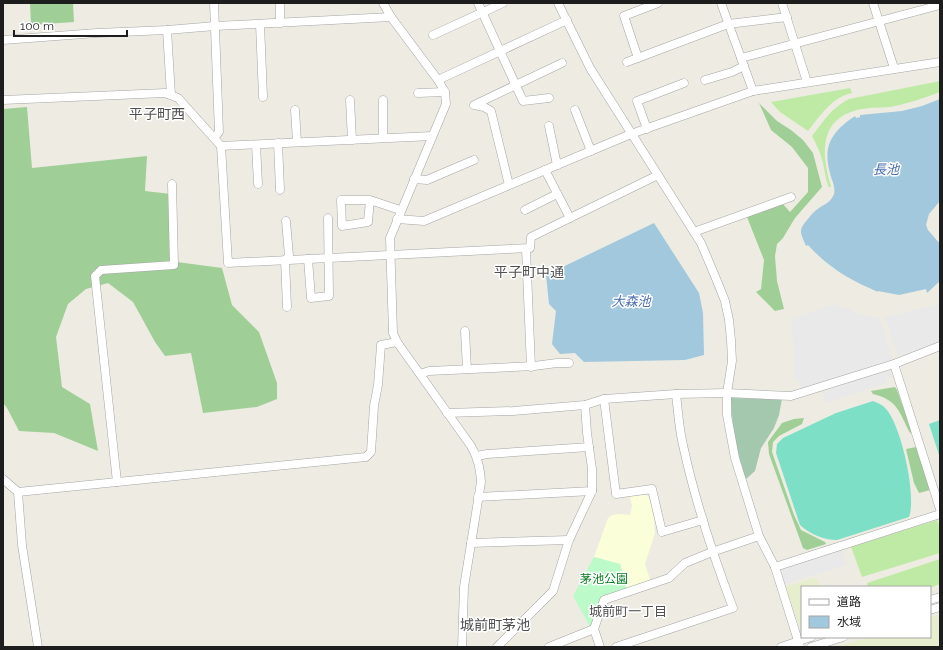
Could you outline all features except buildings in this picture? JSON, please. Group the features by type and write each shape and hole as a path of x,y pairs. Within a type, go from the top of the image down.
{"street":[{"path":"214,3 218,132 214,138"},
{"path":"280,3 280,23"},
{"path":"383,3 391,17 438,80 445,92 446,104 400,210 390,238 390,254 393,333 397,342 477,456 480,470 481,482 464,587 462,647"},
{"path":"478,3 523,101 549,98"},
{"path":"433,35 503,3"},
{"path":"558,3 590,68 701,243 725,301 729,320 732,361 727,393 727,415 735,458 759,536 775,567 799,644"},
{"path":"638,58 624,16 658,3"},
{"path":"721,3 753,91"},
{"path":"782,3 807,82"},
{"path":"873,3 894,68"},
{"path":"705,80 732,72 742,62 795,43 940,5"},
{"path":"627,62 728,24 786,16"},
{"path":"3,40 215,26 391,17"},
{"path":"438,80 567,20"},
{"path":"260,24 263,97"},
{"path":"167,30 171,95"},
{"path":"397,219 424,221 631,134 753,91 940,62"},
{"path":"509,185 491,111 484,107 474,105 562,63"},
{"path":"647,128 637,101 684,83"},
{"path":"418,93 445,92"},
{"path":"3,100 165,93 178,98 221,146 228,263 390,254 526,249 530,248 531,237 658,175"},
{"path":"350,100 352,140"},
{"path":"383,100 383,138"},
{"path":"295,110 297,142"},
{"path":"575,110 591,151"},
{"path":"549,126 557,165"},
{"path":"221,146 432,136"},
{"path":"278,144 280,190"},
{"path":"256,145 258,184"},
{"path":"414,179 427,180 474,160"},
{"path":"545,170 570,218"},
{"path":"117,482 95,276 101,270 174,265 172,184"},
{"path":"526,210 558,194"},
{"path":"694,232 791,197"},
{"path":"370,200 368,222 342,226 341,200 370,200 400,210"},
{"path":"308,259 311,298 329,296 328,218"},
{"path":"286,221 288,256 285,260 287,307"},
{"path":"526,249 531,367"},
{"path":"465,331 467,369"},
{"path":"18,492 366,456 371,452 374,406 378,385 381,345 397,342"},
{"path":"447,413 513,411 585,405 604,399 676,394 727,393 791,396 894,364 940,346"},
{"path":"420,374 428,371 531,367 557,363 569,363"},
{"path":"894,364 940,509"},
{"path":"616,647 733,608 712,552 702,520 683,444 676,394"},
{"path":"604,399 616,494 652,489 662,532 702,520"},
{"path":"497,647 553,591 569,540 592,491 585,405"},
{"path":"477,456 589,446"},
{"path":"3,479 18,492 22,545 38,647"},
{"path":"478,497 592,491"},
{"path":"775,567 940,514"},
{"path":"600,647 594,629 604,600 669,578 684,563 759,536"},
{"path":"471,543 569,540"},
{"path":"549,647 594,629"},
{"path":"781,647 799,644 809,638"},
{"path":"811,647 840,638"}],"shaded area":[{"path":"938,303 940,312 940,341 931,346 897,356 885,317"},
{"path":"835,304 862,315 880,318 893,360 801,388 798,380 794,377 794,353 791,319"},
{"path":"884,371 885,373 891,371 893,377 886,379 887,383 826,403 822,392"},
{"path":"731,398 782,399 779,415 774,428 761,448 755,471 746,479 735,439"},
{"path":"646,495 649,497 654,518 655,533 645,564 651,583 627,590 620,564 594,557 608,518 612,515 618,514 630,515 632,506 630,496"},
{"path":"842,550 847,565 785,584 780,569"},
{"path":"816,577 820,586 801,586 801,631 786,587"},
{"path":"940,615 940,645 933,647 838,647 866,638 931,638 931,617"}],"green space":[{"path":"30,3 73,3 74,22 31,25"},
{"path":"940,81 940,92 896,106 862,109 848,113 838,120 831,128 825,149 831,186 829,188 823,163 812,136 832,111 849,99"},
{"path":"850,88 852,93 845,95 832,103 808,131 780,112 771,102"},
{"path":"759,103 777,121 803,140 813,153 822,187 795,218 783,238 777,244 775,256 777,281 784,309 775,311 756,292 761,289 764,260 747,217 783,204 790,212 808,192 808,168 792,147 771,130"},
{"path":"27,107 32,168 147,156 145,191 171,194 177,262 222,268 232,305 259,332 277,383 277,399 257,407 203,413 191,353 165,356 155,342 133,302 108,283 86,289 68,304 56,337 62,387 90,404 98,451 54,433 19,431 3,403 3,109"},
{"path":"895,387 912,432 910,433 893,403 873,394 871,391"},
{"path":"873,401 883,406 892,417 902,445 911,494 909,517 837,540 817,536 800,525 776,453 777,444 783,438 836,413"},
{"path":"804,418 802,424 779,436 773,442 772,452 794,515 801,530 825,542 826,544 807,550 803,548 769,454 768,442 782,423 794,419"},
{"path":"940,420 940,458 929,424"},
{"path":"916,447 930,490 919,493 914,483 906,449"},
{"path":"937,520 940,528 940,553 862,577 851,547"},
{"name":"茅池公園","path":"594,557 620,564 627,590 601,599 590,627 573,596"},
{"path":"940,559 940,584 931,588 931,586 868,586 867,583"}],"water":[{"name":"長池","path":"940,99 940,201 929,214 926,225 928,230 940,244 940,281 927,293 926,289 899,295 878,292 840,273 808,245 806,246 801,229 817,209 830,201 833,197 834,189 827,154 831,140 841,127 855,116 856,118 860,117 860,115 902,111 922,106"},
{"name":"大森池","path":"654,223 699,293 703,313 704,355 685,360 584,362 575,353 560,354 552,344 556,311 549,304 546,275"}],"district":[{"name":"平子町西","path":"157,114"},
{"name":"平子町中通","path":"529,272"},
{"name":"城前町一丁目","path":"628,611"},
{"name":"城前町茅池","path":"495,625"}]}
